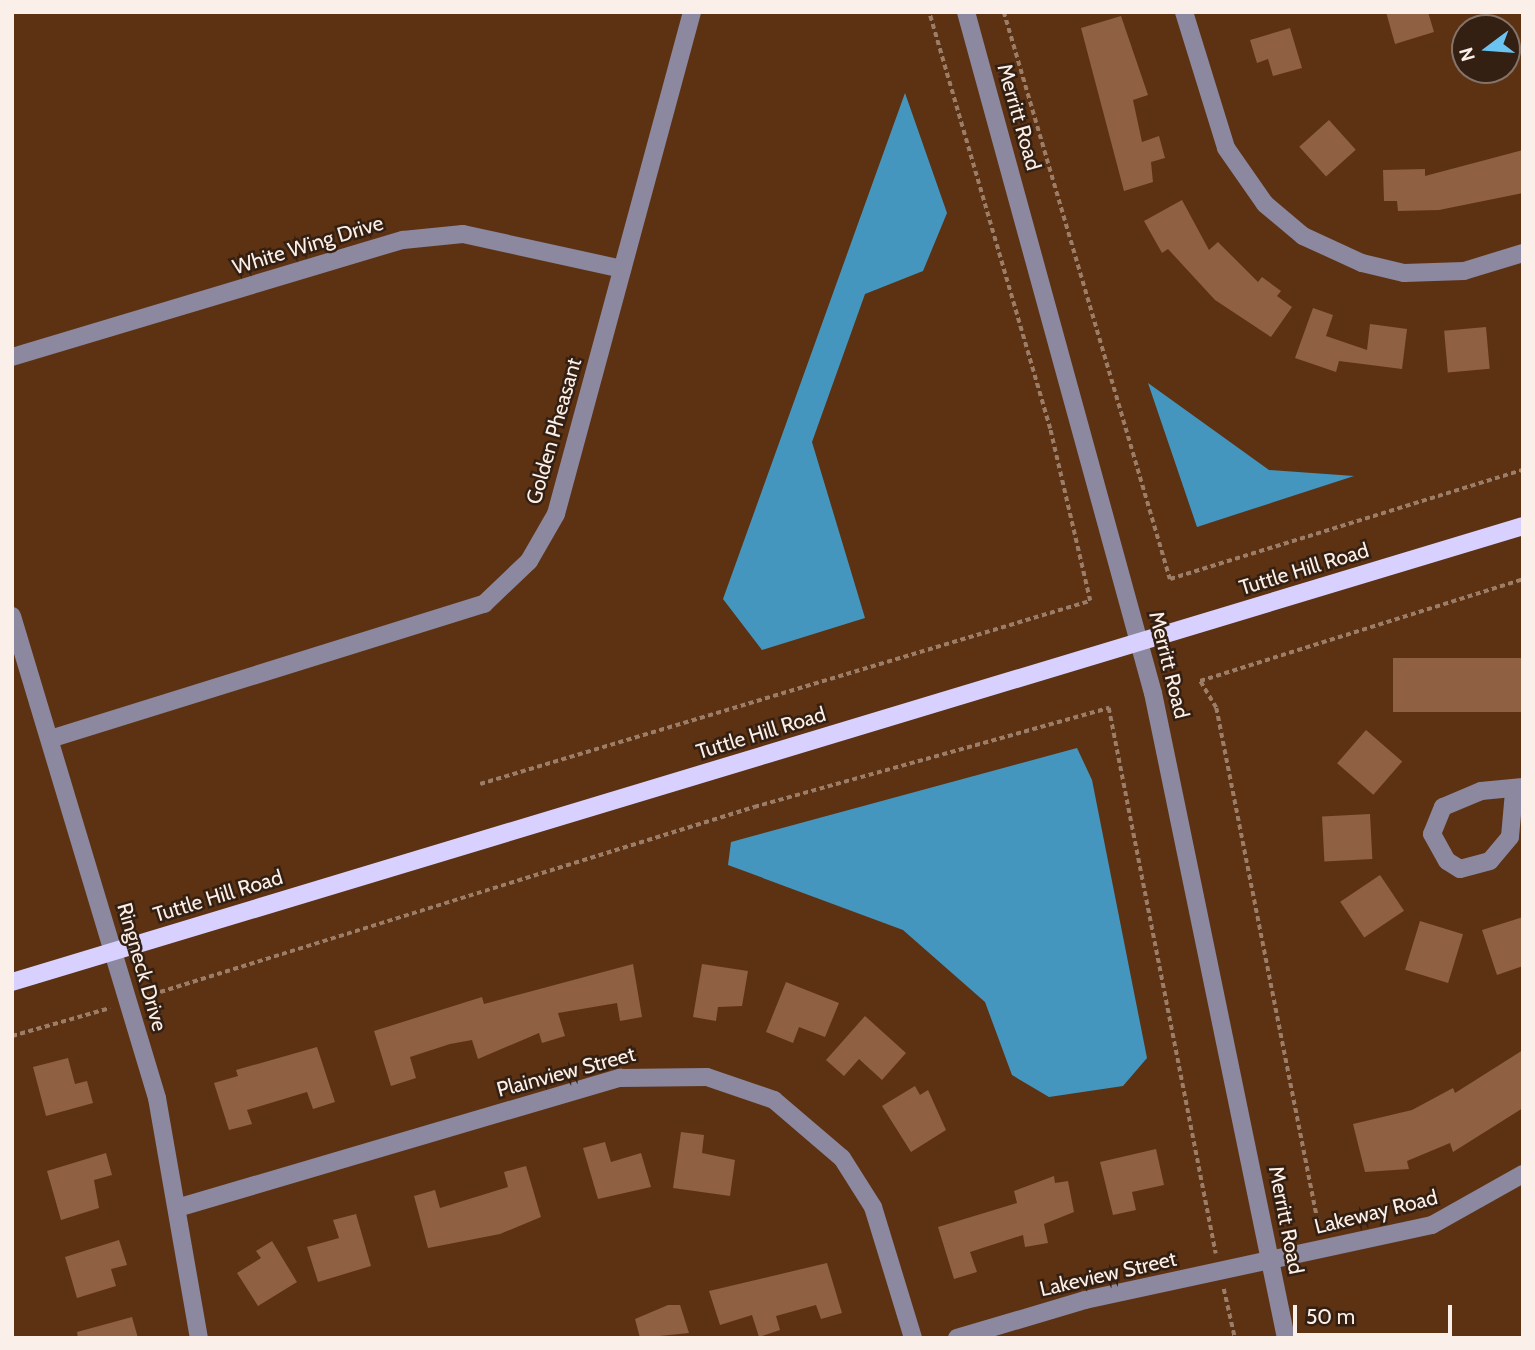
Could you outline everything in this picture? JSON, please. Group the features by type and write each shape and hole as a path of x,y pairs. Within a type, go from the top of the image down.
{"main road":[{"name":"Tuttle Hill Road","path":"12,982 1523,526"}],"street":[{"name":"Golden Pheasant","path":"50,739 484,604 529,561 556,514 692,12"},
{"name":"Merritt Road","path":"965,12 1140,643 1286,1338"},
{"path":"1184,12 1226,148 1265,204 1303,236 1362,263 1404,273 1464,271 1523,253"},
{"name":"White Wing Drive","path":"12,357 402,240 463,234 622,269"},
{"name":"Ringneck Drive","path":"12,616 115,951 157,1098 199,1338"},
{"path":"1518,790 1510,837 1490,861 1473,870 1447,861 1432,834 1443,807 1481,791 1518,790"},
{"name":"Plainview Street","path":"177,1208 621,1078 707,1077 774,1100 842,1158 873,1207 913,1338"},
{"name":"Lakeway Road","path":"1271,1260 1432,1225 1523,1174"},
{"name":"Lakeview Street","path":"957,1338 1085,1300 1271,1260"}],"path":[{"path":"480,784 1090,601 1050,429 929,12"},
{"path":"1004,12 1170,579 1523,470"},
{"path":"1322,1250 1216,708 1200,681 1523,579"},
{"path":"12,1036 754,807 1109,708 1235,1338"}],"water":[{"path":"905,93 947,213 923,271 865,294 812,442 865,618 762,650 723,599"},
{"path":"1148,383 1269,470 1354,476 1197,527"},
{"path":"1077,748 1092,780 1147,1058 1123,1086 1049,1097 1012,1075 985,1002 903,930 728,865 731,842"}],"building":[{"path":"1386,12 1428,12 1434,32 1395,44"},
{"path":"1121,16 1148,95 1133,100 1142,142 1159,136 1165,158 1151,162 1153,182 1124,191 1081,28"},
{"path":"1290,28 1302,68 1273,76 1268,59 1257,63 1250,40"},
{"path":"1329,120 1356,150 1326,176 1299,147"},
{"path":"1523,150 1523,193 1439,210 1398,211 1397,201 1384,201 1383,170 1425,169 1425,176"},
{"path":"1182,200 1209,250 1218,242 1258,282 1262,277 1281,291 1277,296 1292,307 1271,337 1215,300 1168,249 1162,253 1144,221"},
{"path":"1313,308 1333,315 1326,336 1367,350 1370,324 1407,329 1402,369 1339,361 1336,372 1295,358"},
{"path":"1486,327 1490,369 1448,373 1444,331"},
{"path":"1393,658 1523,658 1523,712 1393,712"},
{"path":"1366,730 1402,761 1373,795 1337,763"},
{"path":"1370,814 1372,859 1324,861 1322,817"},
{"path":"1380,875 1404,911 1364,937 1340,902"},
{"path":"1523,917 1523,966 1497,975 1482,930"},
{"path":"1420,921 1463,934 1448,983 1405,970"},
{"path":"633,964 642,1017 620,1021 617,1003 558,1013 565,1036 542,1043 539,1033 478,1059 472,1040 450,1044 410,1057 416,1078 391,1086 374,1031 482,997 484,1004"},
{"path":"702,964 748,971 742,1006 718,1007 716,1021 693,1017"},
{"path":"786,982 839,1003 825,1037 799,1027 793,1043 766,1032"},
{"path":"865,1016 906,1053 882,1080 859,1059 844,1076 826,1060"},
{"path":"317,1047 335,1102 313,1109 307,1092 247,1110 252,1124 229,1130 214,1083 238,1076 236,1070"},
{"path":"1523,1050 1523,1108 1453,1152 1450,1143 1407,1161 1409,1169 1365,1172 1353,1124 1412,1110 1453,1088 1455,1093"},
{"path":"68,1058 75,1084 87,1081 93,1103 46,1116 33,1067"},
{"path":"915,1086 920,1095 928,1090 946,1130 911,1152 882,1106"},
{"path":"681,1132 704,1135 702,1153 735,1160 730,1196 673,1188"},
{"path":"605,1142 611,1162 641,1153 651,1187 598,1199 583,1148"},
{"path":"1156,1149 1164,1185 1132,1192 1136,1210 1113,1215 1100,1162"},
{"path":"106,1153 112,1175 94,1180 99,1208 61,1220 47,1171"},
{"path":"526,1166 541,1217 500,1234 428,1248 414,1196 435,1190 440,1208 508,1187 504,1172"},
{"path":"1054,1176 1055,1183 1068,1181 1074,1212 1044,1224 1048,1243 1025,1247 1023,1235 970,1252 977,1272 954,1279 938,1227 1017,1203 1014,1191"},
{"path":"356,1214 371,1266 318,1282 307,1247 339,1238 333,1220"},
{"path":"119,1240 127,1265 111,1269 116,1286 77,1298 65,1257"},
{"path":"272,1241 297,1282 258,1306 237,1273 261,1258 256,1251"},
{"path":"827,1263 842,1313 821,1319 816,1305 776,1316 780,1330 759,1337 752,1315 720,1325 709,1291"},
{"path":"668,1305 680,1305 689,1333 640,1338 635,1319"},
{"path":"132,1317 138,1338 78,1338 77,1332"}]}
